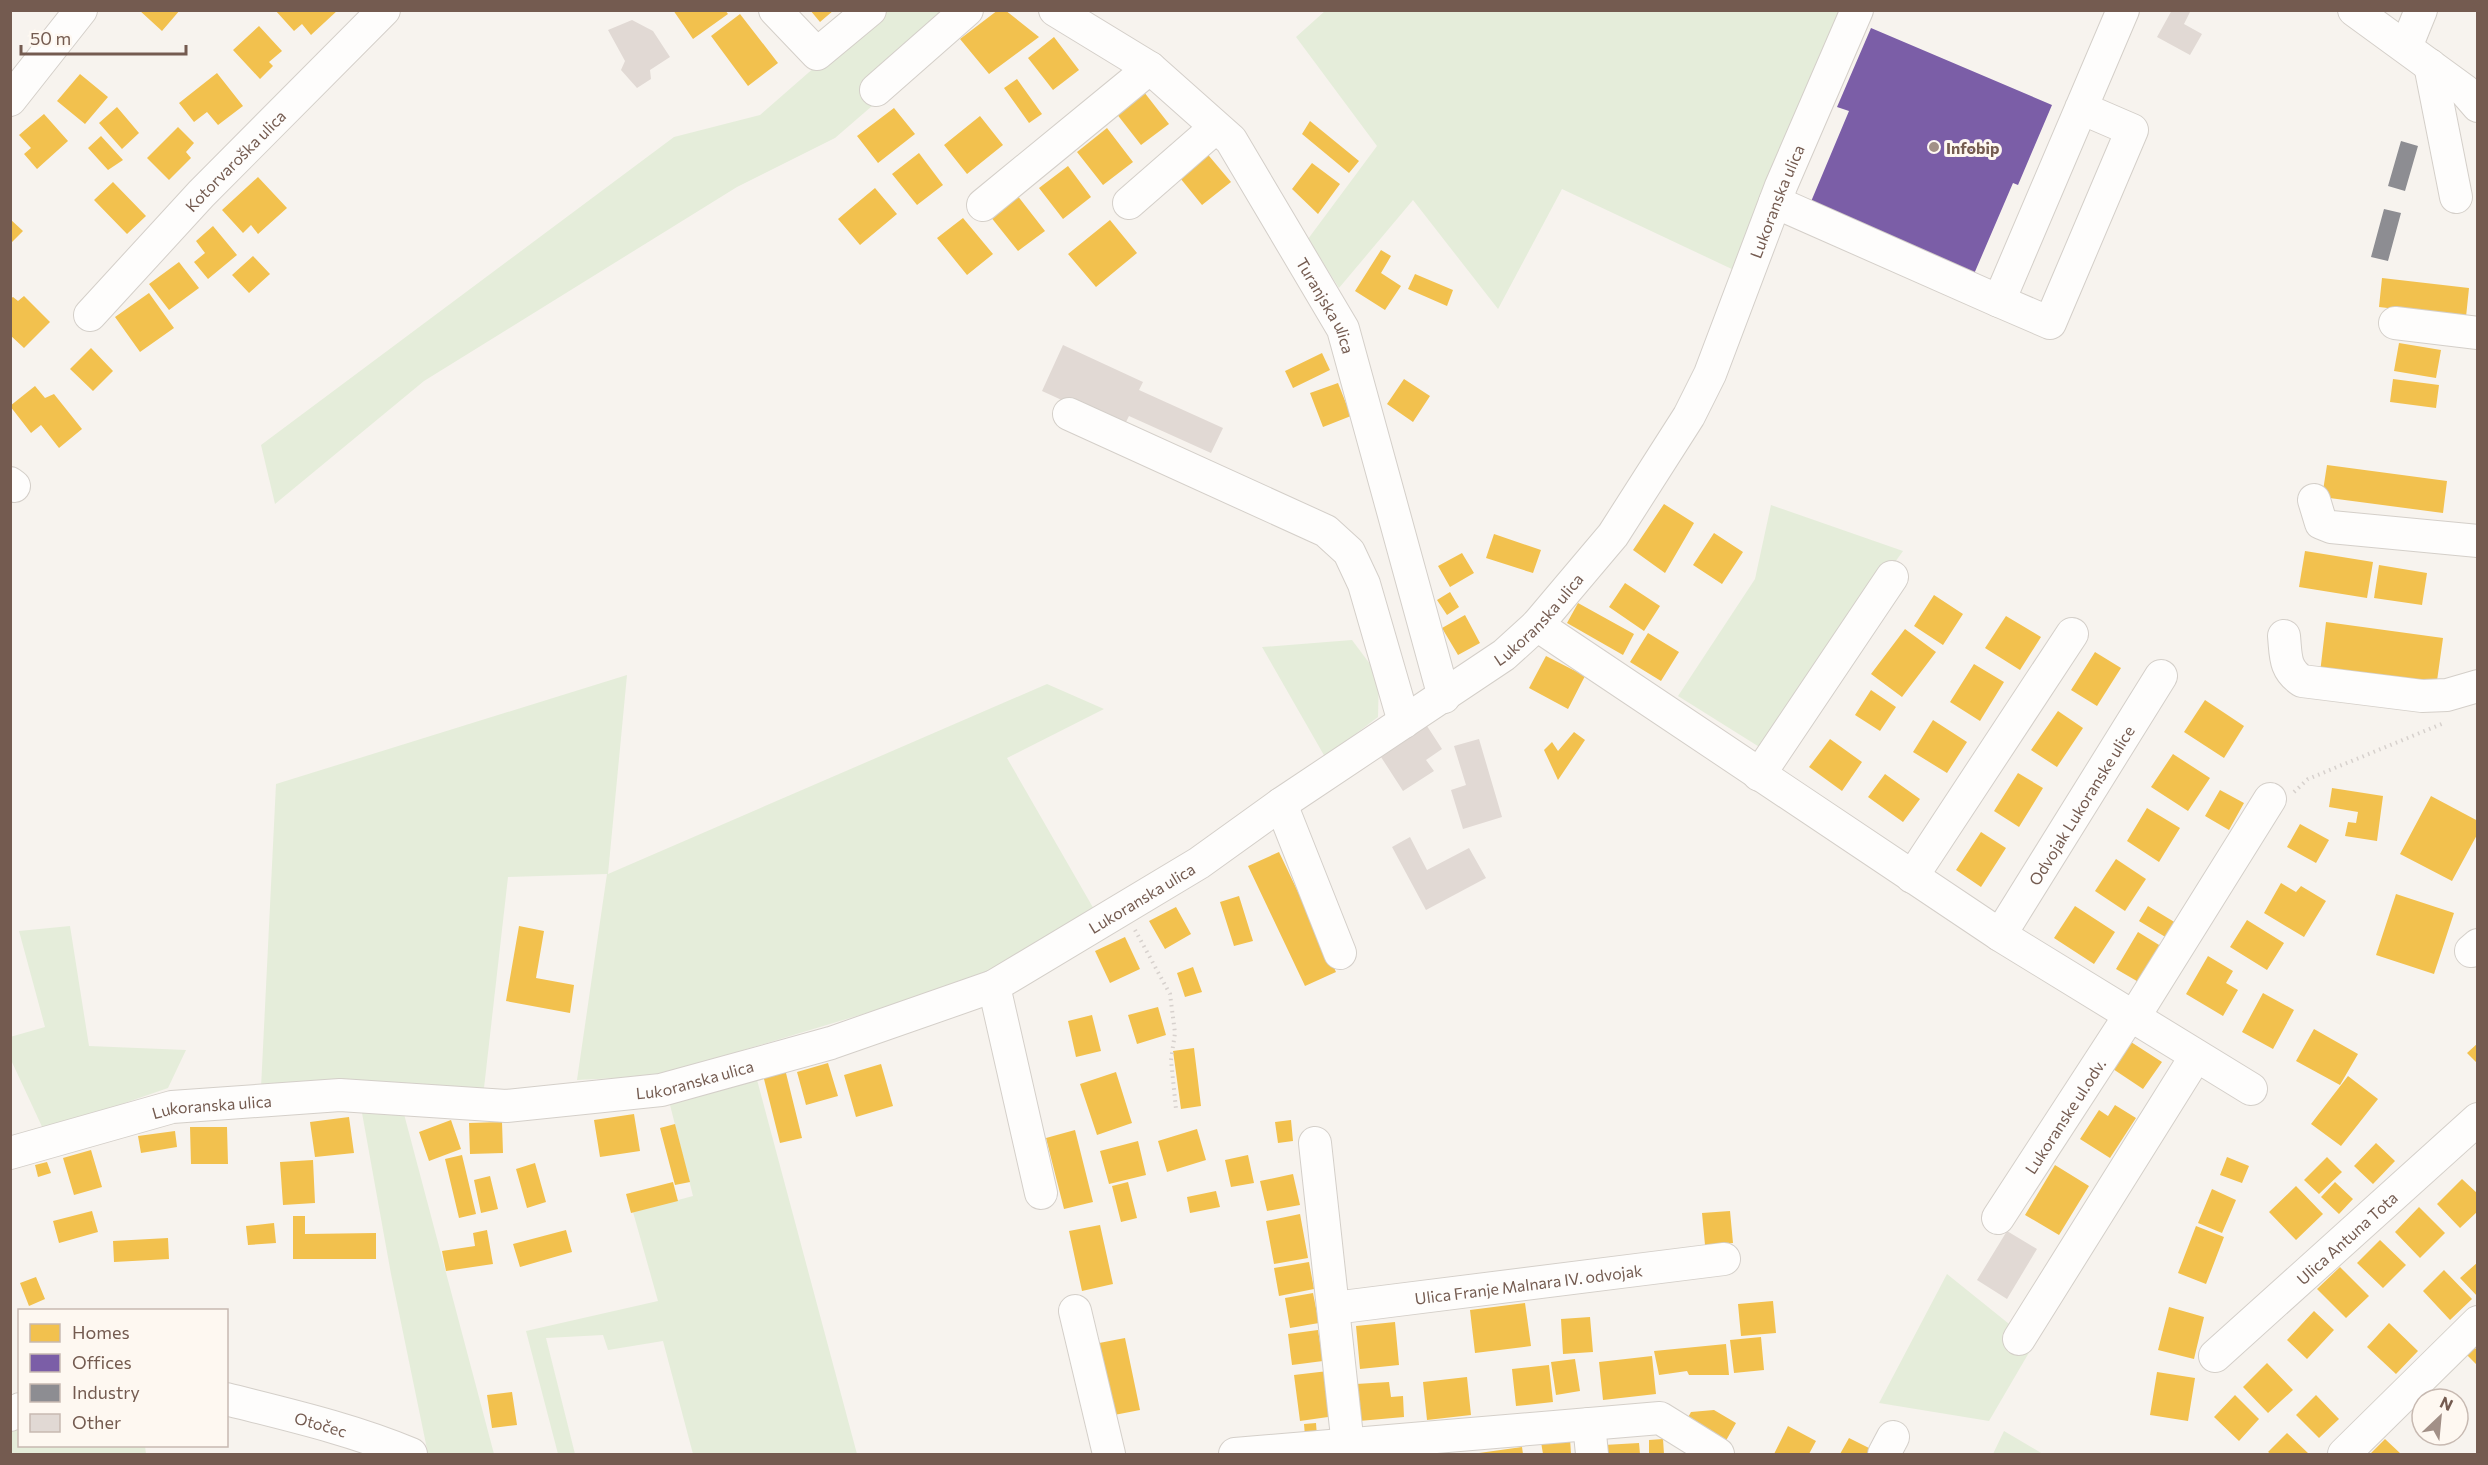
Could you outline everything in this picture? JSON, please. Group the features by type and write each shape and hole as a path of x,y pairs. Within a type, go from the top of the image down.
{"street":[{"path":"10,100 81,10"},
{"name":"Kotorvaroška ulica","path":"90,315 201,194 384,10"},
{"path":"774,10 817,54 870,10"},
{"path":"876,90 967,10"},
{"name":"Turanjska ulica","path":"1055,10 1150,68 1231,140 1342,329 1444,697"},
{"name":"Lukoranska ulica","path":"10,1153 172,1107 340,1095 506,1106 662,1090 831,1043 994,986 1199,863 1281,804 1504,655 1537,625 1613,534 1689,416 1710,374 1775,202 1857,10"},
{"path":"1999,300 2123,10"},
{"path":"2354,10 2465,91 2478,106"},
{"path":"2406,47 2421,10"},
{"path":"2430,65 2456,197"},
{"path":"983,205 1150,68"},
{"path":"1775,202 2050,322 2132,130 2082,108"},
{"path":"1129,203 1215,128"},
{"path":"2395,323 2478,333"},
{"path":"1069,414 1326,531 1348,552 1364,584 1404,722"},
{"path":"2314,500 2320,523 2331,527 2478,541"},
{"path":"1759,775 1892,578"},
{"path":"1537,625 1912,877 2251,1089"},
{"path":"1912,877 2072,634"},
{"path":"2284,636 2286,666 2302,681 2422,696 2447,695 2478,686"},
{"name":"Odvojak Lukoranske ulice","path":"2000,934 2161,676"},
{"name":"Lukoranske ul.odv.","path":"1998,1218 2135,1018 2274,803"},
{"path":"1281,804 1340,953"},
{"path":"994,986 1041,1193"},
{"path":"2019,1339 2196,1056"},
{"name":"Ulica Antuna Tota","path":"2215,1356 2478,1119"},
{"path":"1315,1143 1348,1446"},
{"name":"Ulica Franje Malnara IV. odvojak","path":"1334,1308 1724,1259"},
{"path":"1075,1311 1109,1455"},
{"path":"2344,1455 2478,1322"},
{"name":"Otočec","path":"228,1399 316,1421 375,1439 411,1455"},
{"path":"1235,1455 1348,1446 1415,1447 1590,1440 1660,1418 1718,1455"}],"path":[{"path":"2274,803 2308,779 2446,723"},
{"path":"1123,908 1170,994 1175,1033 1171,1060 1176,1109"}],"green space":[{"path":"879,11 982,11 835,138 737,187 424,381 275,504 261,445 674,137 760,115"},
{"path":"1325,11 1850,11 1736,271 1562,189 1498,309 1413,200 1339,288 1308,239 1377,146 1296,37"},
{"path":"1771,505 1903,551 1761,748 1678,696 1755,579"},
{"path":"1352,640 1379,676 1378,717 1325,757 1262,647"},
{"path":"627,675 608,874 1047,684 1104,709 1007,758 1095,911 983,978 657,1076 577,1080 607,874 508,877 484,1088 261,1088 276,784"},
{"path":"70,926 89,1046 186,1050 168,1088 44,1131 11,1060 10,1037 45,1027 19,931"},
{"path":"756,1076 857,1454 693,1454 663,1341 608,1350 603,1335 546,1338 575,1454 558,1454 526,1331 658,1301 633,1212 693,1196 668,1097"},
{"path":"362,1113 404,1114 494,1454 428,1454 391,1274"},
{"path":"1947,1274 2034,1344 1989,1421 1879,1403"},
{"path":"18,1420 18,1447 145,1447 146,1454 12,1454 11,1425"},
{"path":"2004,1431 2043,1454 1993,1454"}],"building: Homes":[{"path":"139,10 180,10 162,31"},
{"path":"275,10 338,10 311,35 302,24 294,31"},
{"path":"673,10 725,10 728,14 693,39"},
{"path":"810,10 834,10 820,22"},
{"path":"998,10 1005,10 1039,37 989,74 960,39"},
{"path":"740,14 778,63 748,86 711,36"},
{"path":"259,26 282,51 269,62 273,66 260,79 233,50"},
{"path":"1054,37 1079,70 1053,90 1028,58"},
{"path":"217,73 243,106 218,125 207,112 194,122 179,103"},
{"path":"80,74 108,97 85,124 57,101"},
{"path":"1017,79 1042,114 1029,123 1004,88"},
{"path":"1144,92 1169,124 1141,145 1116,113"},
{"path":"117,107 139,133 122,149 99,123"},
{"path":"894,108 915,134 878,163 857,136"},
{"path":"44,114 68,141 37,169 24,154 31,148 19,135"},
{"path":"980,116 1003,145 967,174 944,145"},
{"path":"1310,121 1359,161 1349,173 1302,134"},
{"path":"178,127 194,143 186,152 191,158 169,180 147,158"},
{"path":"1107,128 1133,162 1103,185 1077,152"},
{"path":"101,136 123,160 108,170 88,148"},
{"path":"1204,150 1231,182 1202,205 1176,173"},
{"path":"919,153 943,185 917,205 892,174"},
{"path":"1312,163 1340,184 1318,214 1292,189"},
{"path":"1068,166 1091,197 1063,219 1039,188"},
{"path":"258,177 287,208 258,234 251,225 243,233 222,210"},
{"path":"113,182 146,216 127,234 94,200"},
{"path":"875,188 897,214 860,245 838,219"},
{"path":"1017,195 1045,231 1018,251 990,216"},
{"path":"963,218 993,254 967,275 937,238"},
{"path":"10,219 23,231 10,244"},
{"path":"1110,220 1137,253 1096,287 1068,254"},
{"path":"213,226 237,255 208,279 194,262 205,253 196,241"},
{"path":"1381,250 1391,256 1381,273 1401,286 1385,310 1355,291"},
{"path":"253,256 270,274 249,293 232,275"},
{"path":"179,262 199,288 169,310 149,284"},
{"path":"1415,274 1453,290 1447,306 1408,289"},
{"path":"2382,278 2469,288 2466,317 2379,307"},
{"path":"149,293 174,328 140,352 115,317"},
{"path":"24,296 50,322 24,348 10,335 10,299 13,297 18,301"},
{"path":"2399,343 2441,350 2436,378 2394,371"},
{"path":"91,348 113,371 93,391 70,369"},
{"path":"1322,353 1330,370 1293,388 1285,371"},
{"path":"1404,379 1430,396 1413,422 1387,404"},
{"path":"2393,379 2439,385 2436,408 2390,402"},
{"path":"1338,383 1351,416 1323,427 1310,393"},
{"path":"35,386 45,398 54,394 82,429 59,448 41,425 31,433 10,406"},
{"path":"2327,465 2447,481 2443,513 2322,497"},
{"path":"1664,504 1694,523 1665,573 1633,550"},
{"path":"1714,533 1743,552 1722,584 1693,565"},
{"path":"1494,534 1541,550 1533,573 1486,558"},
{"path":"2305,551 2373,562 2367,598 2299,587"},
{"path":"1462,553 1474,573 1450,587 1438,566"},
{"path":"2379,565 2427,573 2422,605 2374,598"},
{"path":"1625,583 1660,606 1644,631 1609,607"},
{"path":"1450,592 1459,607 1447,615 1437,600"},
{"path":"1934,595 1963,614 1943,645 1914,626"},
{"path":"1578,603 1634,634 1623,655 1567,623"},
{"path":"1465,615 1480,643 1458,655 1442,628"},
{"path":"2006,616 2041,637 2020,670 1985,648"},
{"path":"2326,622 2443,638 2436,688 2320,673"},
{"path":"1905,629 1936,652 1902,697 1871,674"},
{"path":"1648,633 1679,652 1661,681 1630,662"},
{"path":"2095,652 2121,668 2097,706 2071,690"},
{"path":"1546,656 1585,676 1568,709 1529,688"},
{"path":"1974,664 2004,682 1980,721 1950,702"},
{"path":"1871,690 1896,707 1880,731 1855,715"},
{"path":"2205,700 2244,726 2224,758 2184,732"},
{"path":"2058,711 2083,728 2057,767 2031,750"},
{"path":"1933,720 1967,742 1947,773 1913,752"},
{"path":"1574,732 1585,740 1558,780 1544,750 1552,742 1558,751"},
{"path":"1830,739 1862,762 1842,791 1809,767"},
{"path":"2173,754 2210,778 2188,811 2151,787"},
{"path":"2018,773 2043,788 2019,827 1994,811"},
{"path":"1885,774 1920,799 1903,822 1868,797"},
{"path":"2332,788 2383,796 2377,841 2345,836 2348,822 2356,823 2358,812 2329,807"},
{"path":"2220,790 2244,803 2229,830 2205,816"},
{"path":"2431,796 2478,821 2478,833 2452,881 2400,854"},
{"path":"2147,808 2180,828 2159,862 2127,841"},
{"path":"2300,824 2329,840 2316,863 2287,847"},
{"path":"1981,832 2006,848 1981,887 1956,870"},
{"path":"1279,852 1336,972 1305,986 1248,866"},
{"path":"2116,859 2146,879 2125,911 2095,891"},
{"path":"2281,883 2296,892 2301,886 2326,901 2304,937 2264,913"},
{"path":"2396,894 2454,913 2434,974 2376,955"},
{"path":"1239,896 1253,941 1234,946 1220,902"},
{"path":"2075,906 2115,932 2094,964 2054,938"},
{"path":"2148,906 2176,923 2167,938 2139,921"},
{"path":"1176,907 1191,934 1165,949 1149,921"},
{"path":"2247,920 2284,943 2267,970 2230,947"},
{"path":"519,926 544,931 536,978 574,985 570,1013 506,1001"},
{"path":"2138,932 2164,948 2142,984 2116,969"},
{"path":"1125,937 1140,969 1110,983 1095,951"},
{"path":"2208,956 2233,971 2226,983 2238,990 2223,1016 2186,994"},
{"path":"1193,967 1202,992 1185,997 1177,973"},
{"path":"2263,993 2294,1010 2273,1049 2242,1032"},
{"path":"1158,1007 1166,1035 1137,1044 1128,1015"},
{"path":"1092,1015 1101,1051 1076,1057 1068,1021"},
{"path":"2314,1029 2358,1054 2340,1085 2296,1061"},
{"path":"2131,1042 2162,1062 2143,1089 2113,1069"},
{"path":"2478,1043 2478,1064 2467,1053"},
{"path":"1194,1048 1201,1106 1181,1109 1173,1051"},
{"path":"828,1063 838,1096 806,1105 797,1072"},
{"path":"881,1064 893,1106 856,1117 844,1075"},
{"path":"785,1069 802,1138 780,1143 763,1075"},
{"path":"1116,1072 1132,1123 1097,1135 1080,1084"},
{"path":"2348,1076 2378,1099 2341,1146 2311,1124"},
{"path":"2115,1105 2136,1118 2110,1158 2080,1139 2099,1110 2108,1116"},
{"path":"634,1114 640,1151 600,1157 594,1120"},
{"path":"349,1117 354,1153 315,1157 310,1122"},
{"path":"451,1120 461,1149 429,1161 419,1132"},
{"path":"1291,1120 1293,1141 1278,1143 1275,1122"},
{"path":"502,1122 503,1153 470,1154 469,1123"},
{"path":"675,1124 690,1182 675,1185 660,1128"},
{"path":"190,1127 227,1127 228,1164 191,1164"},
{"path":"1197,1129 1206,1160 1167,1172 1158,1141"},
{"path":"1075,1130 1093,1202 1064,1209 1046,1138"},
{"path":"175,1131 177,1147 141,1153 138,1136"},
{"path":"1138,1141 1146,1175 1109,1184 1100,1151"},
{"path":"2376,1143 2395,1161 2373,1184 2354,1166"},
{"path":"91,1150 102,1187 74,1195 63,1158"},
{"path":"462,1155 476,1214 459,1218 445,1159"},
{"path":"1248,1155 1254,1183 1231,1187 1225,1160"},
{"path":"2227,1157 2249,1166 2242,1183 2220,1175"},
{"path":"2327,1157 2342,1172 2319,1194 2304,1180"},
{"path":"313,1160 315,1203 283,1205 280,1162"},
{"path":"47,1162 51,1173 38,1177 35,1165"},
{"path":"535,1163 546,1202 527,1208 516,1169"},
{"path":"2055,1165 2089,1186 2059,1235 2025,1215"},
{"path":"1293,1174 1300,1205 1267,1211 1260,1181"},
{"path":"490,1176 498,1209 481,1213 474,1180"},
{"path":"2462,1179 2478,1194 2478,1211 2460,1228 2437,1204"},
{"path":"673,1182 678,1201 631,1213 626,1194"},
{"path":"1128,1182 1137,1218 1121,1222 1112,1186"},
{"path":"2335,1182 2353,1199 2339,1214 2321,1197"},
{"path":"2296,1186 2323,1214 2296,1240 2269,1212"},
{"path":"2212,1189 2236,1200 2222,1233 2198,1223"},
{"path":"1216,1191 1220,1207 1190,1213 1187,1197"},
{"path":"2419,1207 2445,1233 2420,1258 2395,1232"},
{"path":"92,1211 98,1232 59,1243 53,1221"},
{"path":"1730,1211 1733,1243 1705,1245 1702,1213"},
{"path":"1300,1214 1308,1258 1274,1264 1266,1221"},
{"path":"293,1216 305,1216 305,1234 376,1233 376,1259 293,1259"},
{"path":"274,1223 276,1243 248,1245 246,1226"},
{"path":"1100,1225 1113,1284 1082,1291 1069,1231"},
{"path":"2196,1226 2224,1237 2206,1284 2178,1273"},
{"path":"487,1230 493,1264 446,1271 442,1251 475,1246 473,1233"},
{"path":"566,1230 572,1252 520,1267 513,1244"},
{"path":"168,1238 169,1259 114,1262 113,1241"},
{"path":"2380,1240 2406,1265 2383,1288 2357,1263"},
{"path":"1309,1262 1314,1289 1279,1296 1274,1268"},
{"path":"2478,1262 2478,1297 2460,1278"},
{"path":"2340,1267 2369,1296 2346,1318 2317,1289"},
{"path":"2444,1270 2472,1299 2450,1320 2423,1291"},
{"path":"36,1277 45,1299 29,1306 20,1283"},
{"path":"1313,1293 1319,1323 1290,1328 1285,1298"},
{"path":"1773,1301 1776,1333 1741,1336 1738,1304"},
{"path":"1525,1303 1531,1346 1475,1353 1470,1310"},
{"path":"2169,1307 2204,1317 2194,1359 2158,1350"},
{"path":"2314,1311 2334,1330 2307,1359 2287,1340"},
{"path":"1590,1317 1593,1352 1563,1354 1561,1319"},
{"path":"1395,1322 1399,1365 1360,1369 1356,1326"},
{"path":"2389,1323 2418,1351 2396,1374 2367,1347"},
{"path":"1318,1330 1323,1361 1292,1365 1288,1334"},
{"path":"1761,1337 1764,1370 1734,1373 1730,1340"},
{"path":"1125,1338 1140,1410 1109,1416 1094,1344"},
{"path":"1726,1344 1729,1375 1689,1375 1687,1371 1659,1375 1654,1351"},
{"path":"2471,1344 2478,1351 2478,1366 2464,1352"},
{"path":"1652,1356 1656,1394 1603,1400 1599,1362"},
{"path":"1575,1359 1580,1391 1556,1395 1551,1362"},
{"path":"2267,1363 2293,1390 2268,1413 2243,1387"},
{"path":"1549,1365 1553,1402 1516,1406 1512,1369"},
{"path":"1328,1371 1335,1416 1300,1421 1294,1375"},
{"path":"2157,1372 2195,1378 2188,1421 2150,1415"},
{"path":"1467,1377 1471,1415 1427,1420 1423,1382"},
{"path":"1389,1382 1391,1397 1403,1396 1404,1417 1359,1421 1356,1384"},
{"path":"512,1392 517,1425 492,1428 487,1395"},
{"path":"2235,1395 2259,1419 2239,1441 2214,1417"},
{"path":"2316,1395 2339,1419 2319,1438 2296,1415"},
{"path":"1714,1410 1736,1423 1724,1444 1686,1421 1691,1412"},
{"path":"1316,1423 1317,1436 1305,1436 1304,1424"},
{"path":"1788,1426 1816,1441 1809,1454 1774,1454"},
{"path":"2287,1433 2309,1454 2271,1454 2268,1452"},
{"path":"1570,1438 1571,1454 1543,1454 1541,1442"},
{"path":"1849,1438 1879,1453 1879,1454 1840,1454"},
{"path":"1663,1439 1664,1454 1649,1454 1649,1440"},
{"path":"2385,1439 2401,1454 2370,1454"},
{"path":"1639,1443 1640,1454 1604,1454 1604,1445"},
{"path":"1522,1447 1523,1454 1479,1453"}],"building: Offices":[{"name":"Infobip","path":"1871,28 2052,105 2018,185 2013,183 1974,274 1810,204 1849,111 1837,107"}],"building: Industry":[{"path":"2401,141 2418,146 2405,191 2388,186"},
{"path":"2384,209 2401,213 2388,261 2371,257"}],"building: Other":[{"path":"2172,10 2191,10 2184,24 2202,34 2190,55 2157,37"},
{"path":"632,20 653,31 670,57 650,70 651,79 637,88 621,70 625,61 608,30"},
{"path":"1063,345 1143,382 1139,390 1223,428 1211,453 1129,416 1123,428 1042,391"},
{"path":"1427,726 1442,749 1426,760 1434,771 1403,791 1381,757"},
{"path":"1479,739 1502,817 1463,829 1451,790 1466,785 1454,746"},
{"path":"1410,837 1427,870 1469,848 1486,878 1426,910 1392,847"},
{"path":"2007,1231 2037,1249 2007,1299 1977,1280"}],"place":[{"name":"Infobip","path":"1934,147"}]}
